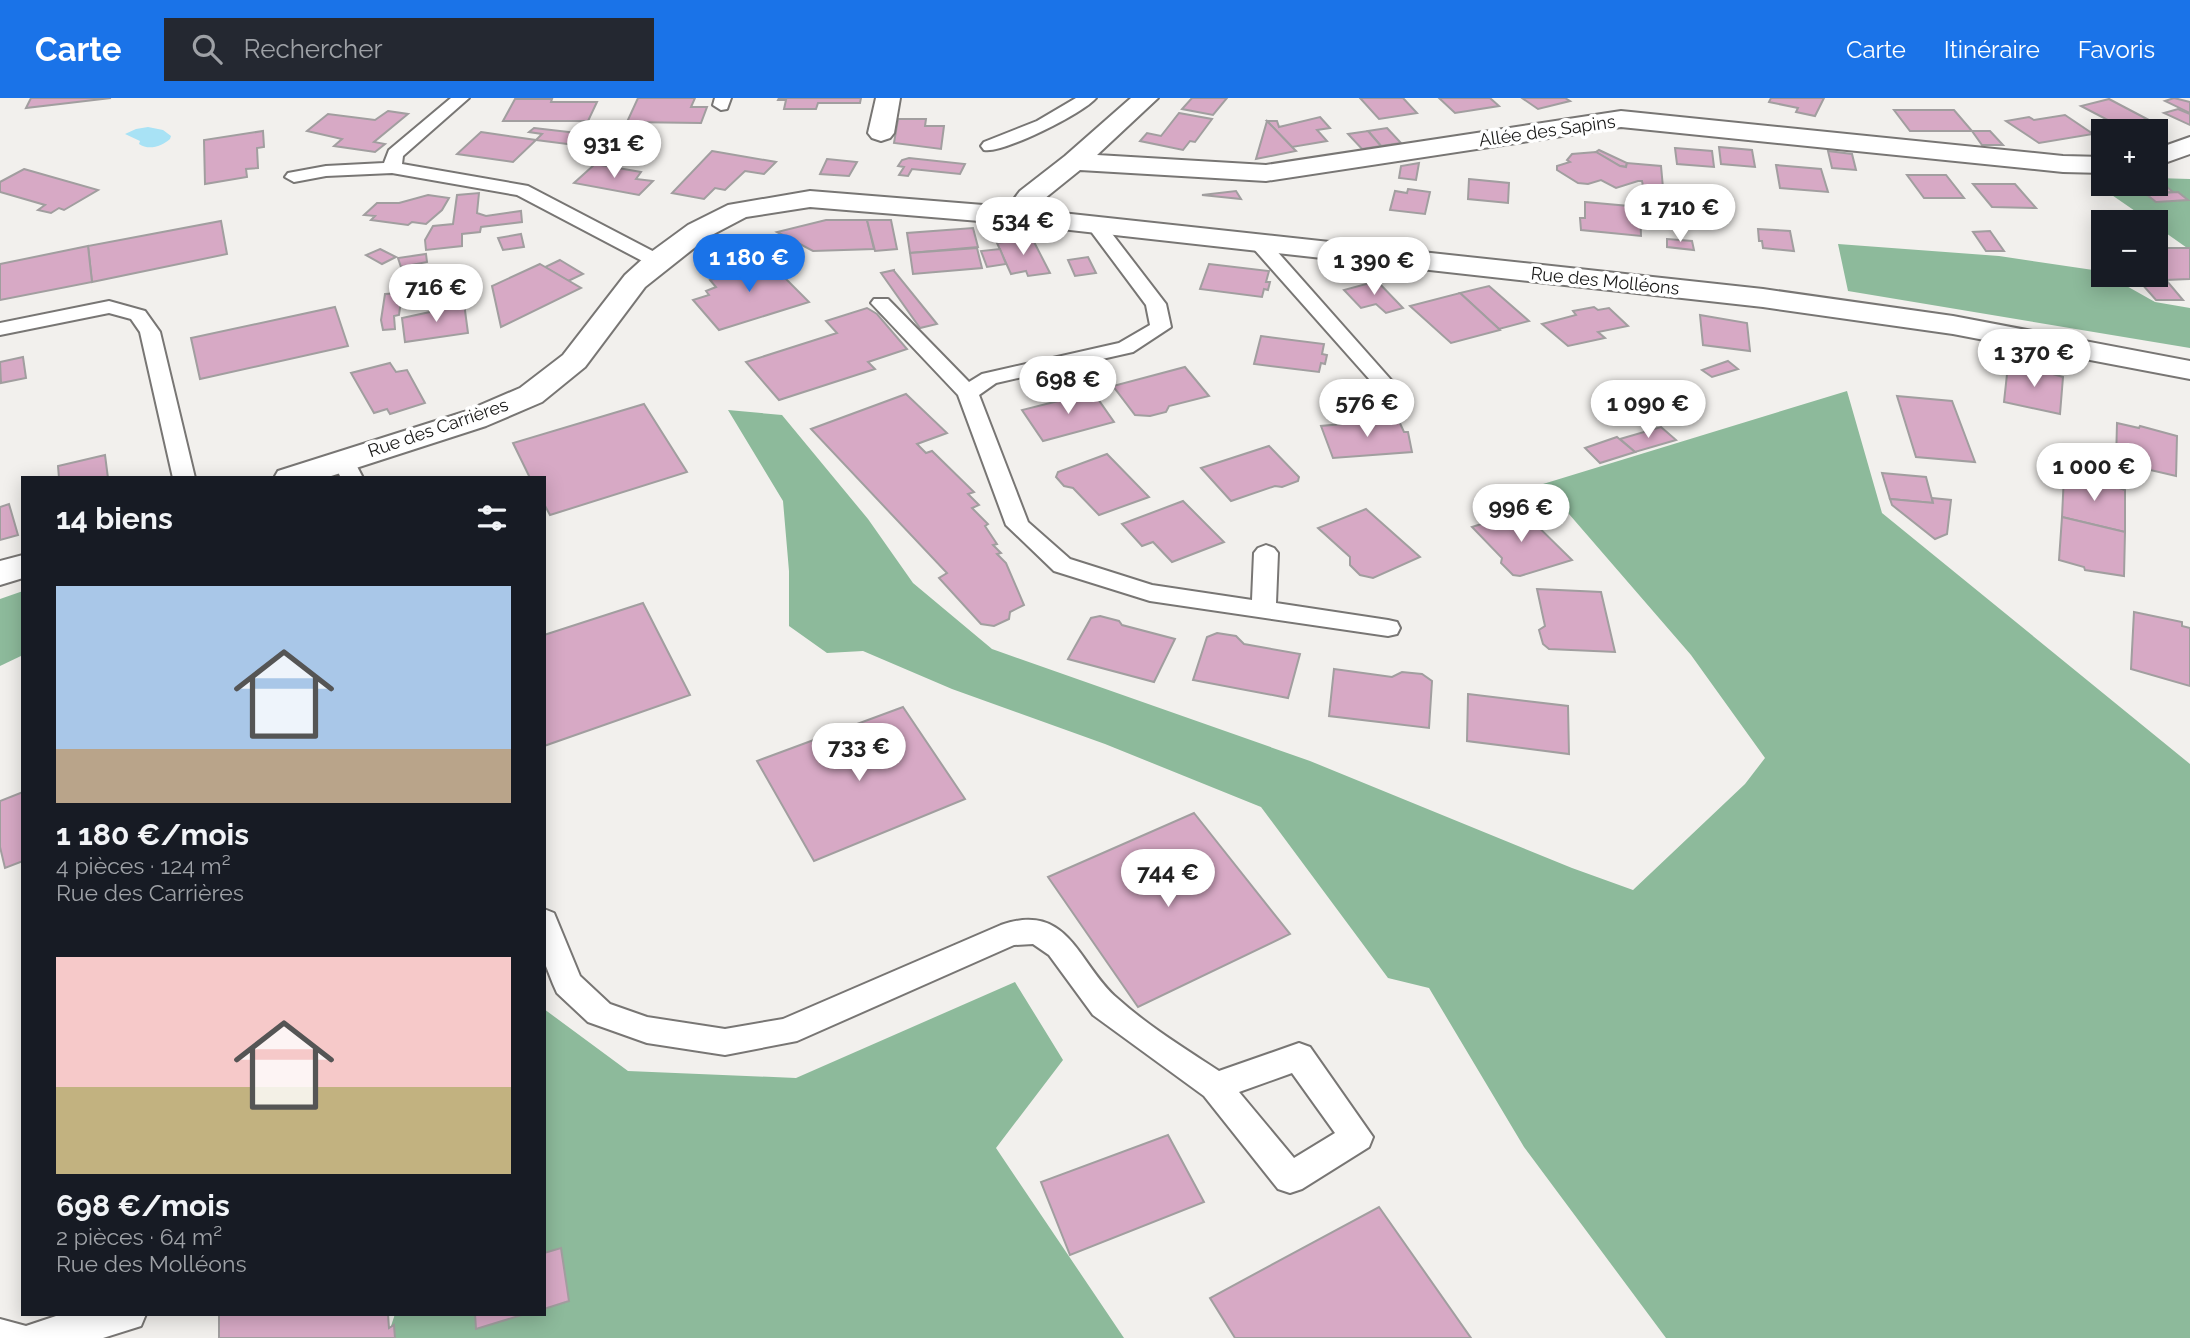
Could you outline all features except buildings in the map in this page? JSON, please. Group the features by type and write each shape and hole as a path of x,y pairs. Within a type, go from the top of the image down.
{"street":[{"path":"881,132 888,98"},
{"path":"1016,216 1029,197 1074,162 1146,98"},
{"path":"1621,119 1641,98"},
{"name":"Allée des Sapins","path":"1074,162 1266,173 1621,119 2091,165"},
{"path":"2168,153 2190,145"},
{"name":"Rue des Carrières","path":"303,476 347,469 531,395 574,361 635,281 657,261 698,231 737,212 776,202 810,199 1016,216"},
{"name":"Rue des Molléons","path":"1016,216 1790,302 1953,325 2190,370"},
{"path":"0,573 21,567"}],"lane":[{"path":"392,168 395,154 461,98"},
{"path":"990,146 1042,125 1087,98"},
{"path":"295,177 337,170 392,168 522,190 657,261"},
{"path":"968,393 989,378 1126,348 1161,327 1156,304 1096,226"},
{"path":"1260,244 1385,385"},
{"path":"881,303 968,393 1018,525 1062,565 1150,593 1388,628"},
{"path":"0,329 109,307 138,315 150,332 184,476"},
{"path":"1264,610 1266,553"},
{"path":"546,926 568,984 599,1013 647,1030 725,1042 786,1032 1011,933 1038,932 1060,946 1104,1006 1216,1086"},
{"path":"38,1338 120,1316"},
{"path":"0,1336 13,1338"}],"green space":[{"path":"2168,178 2190,179 2190,250 2168,234 2168,210 2134,210 2113,196 2168,196"},
{"path":"1838,244 1999,256 2091,270 2091,287 2128,287 2155,302 2190,308 2190,348 1848,291"},
{"path":"1847,391 1882,513 2190,764 2190,1338 1666,1338 1524,1147 1429,988 1388,978 1261,807 1105,744 952,689 863,651 827,653 789,626 789,571 783,501 728,410 782,415 868,519 913,583 992,649 1310,761 1572,868 1633,890 1745,784 1765,758 1691,655 1543,484"},
{"path":"21,592 21,656 0,666 0,599"},
{"path":"1015,982 1063,1060 996,1148 1124,1338 387,1338 394,1316 546,1316 546,1010 628,1071 796,1078"}],"water":[{"path":"148,127 163,130 171,136 170,139 159,146 147,147 125,134"}]}
